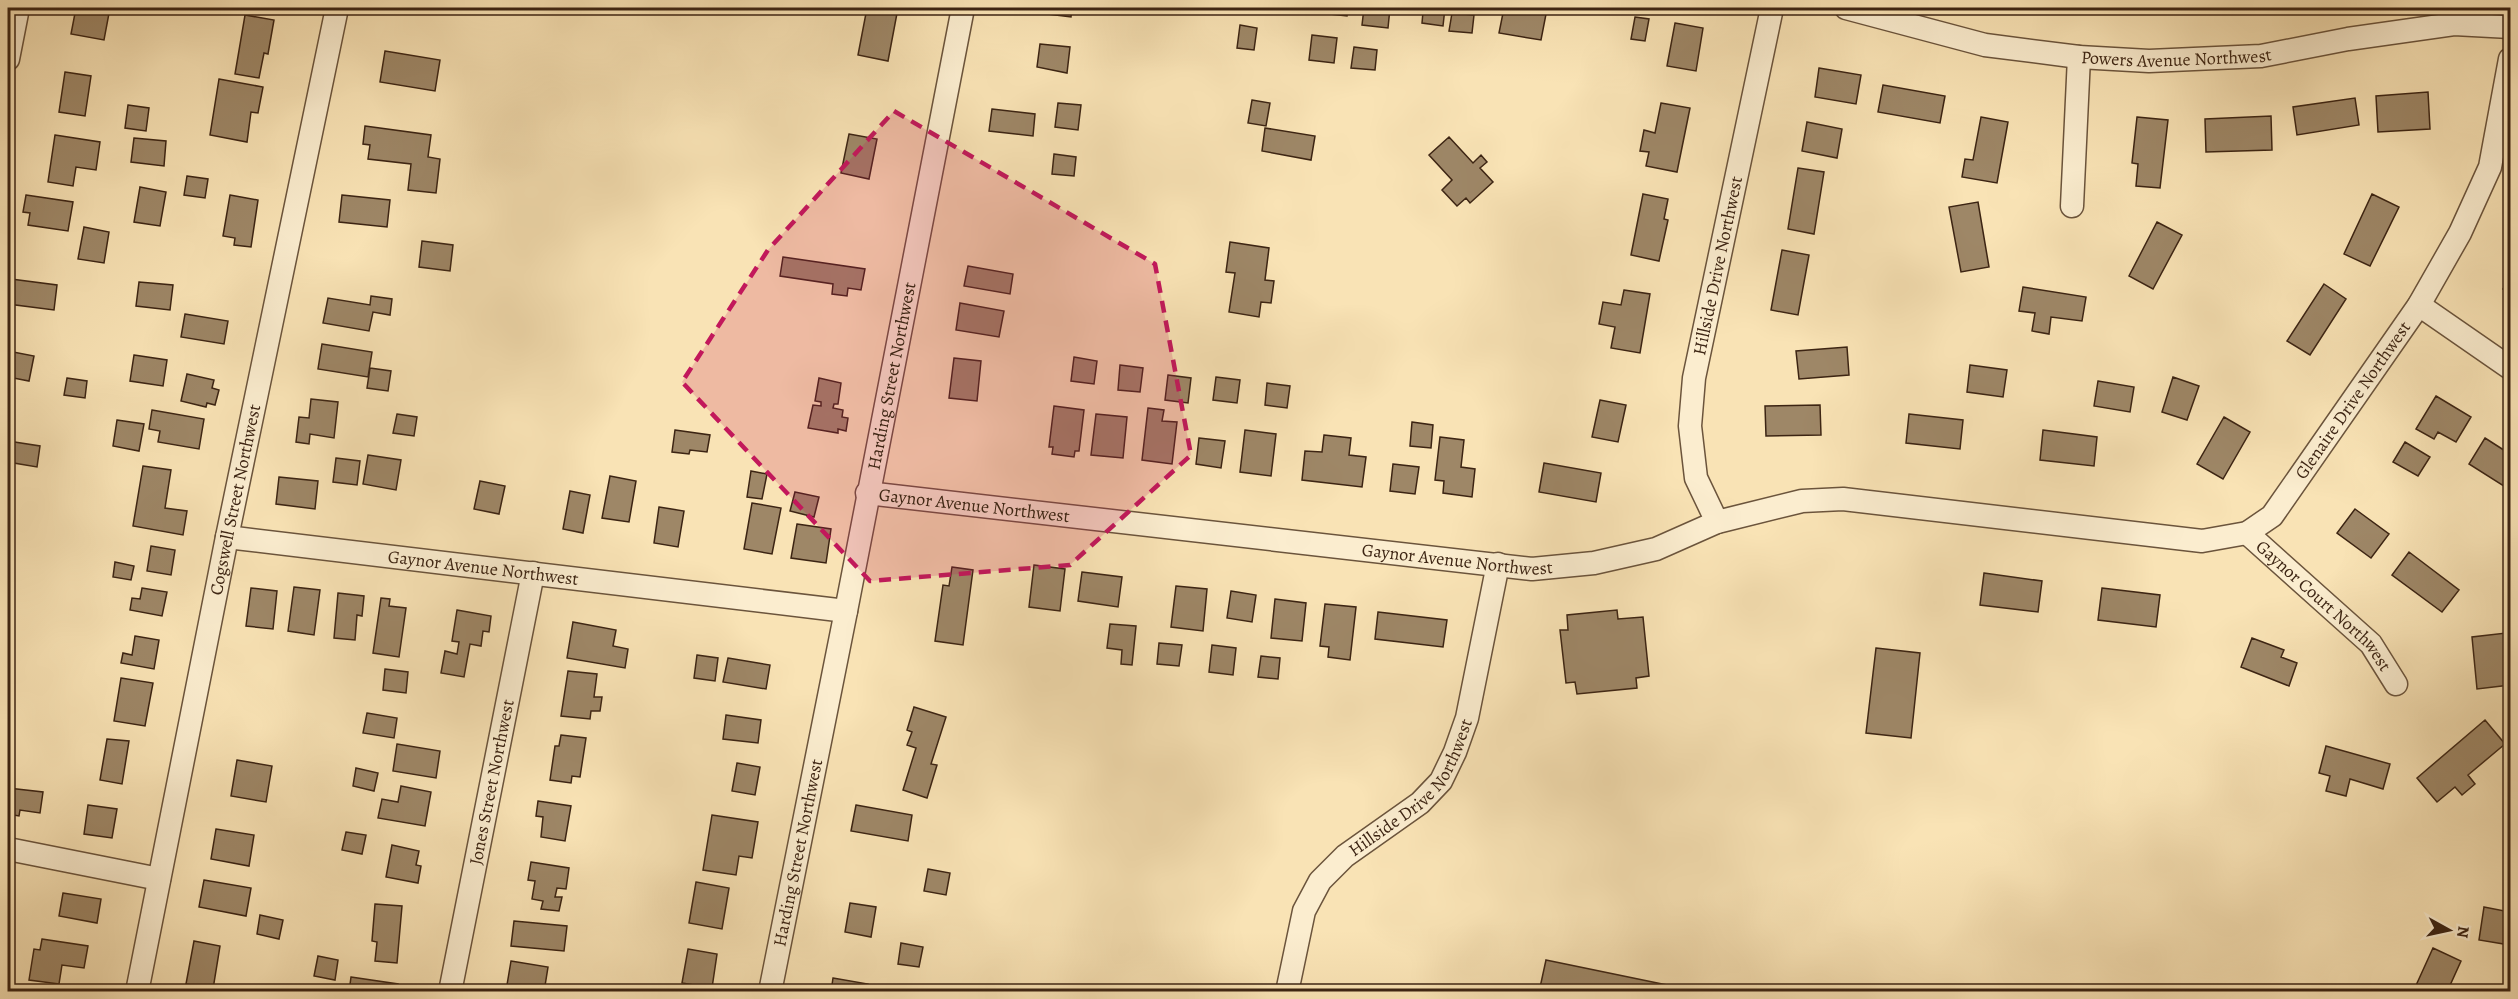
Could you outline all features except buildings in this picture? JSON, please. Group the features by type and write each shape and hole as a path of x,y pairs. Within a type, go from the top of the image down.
{"street":[{"path":"8,59 18,8"},
{"name":"Cogswell Street Northwest","path":"137,992 227,537 337,8"},
{"name":"Harding Street Northwest","path":"770,992 963,8"},
{"name":"Hillside Drive Northwest","path":"1717,522 1696,478 1690,426 1694,378 1772,8"},
{"name":"Powers Avenue Northwest","path":"1846,8 1985,45 2079,57 2149,61 2261,56 2348,39 2454,24 2511,27"},
{"path":"2072,206 2079,57"},
{"name":"Glenaire Drive Northwest","path":"2038,520 2202,541 2247,533 2272,516 2419,305 2460,233 2490,166 2511,59"},
{"path":"2419,305 2511,368"},
{"name":"Gaynor Avenue Northwest","path":"867,493 1532,569 1594,563 1656,549 1717,522 1802,501 1842,499 2038,520"},
{"name":"Gaynor Court Northwest","path":"2247,533 2371,644 2396,684"},
{"name":"Gaynor Avenue Northwest","path":"227,537 846,611"},
{"name":"Hillside Drive Northwest","path":"1287,992 1304,911 1320,881 1345,856 1420,803 1441,782 1467,718 1498,564"},
{"name":"Jones Street Northwest","path":"450,992 533,573"},
{"path":"8,849 159,879"}],"highlighted area":[{"path":"894,111 1155,264 1191,455 1070,565 870,581 682,382 768,250"}]}
